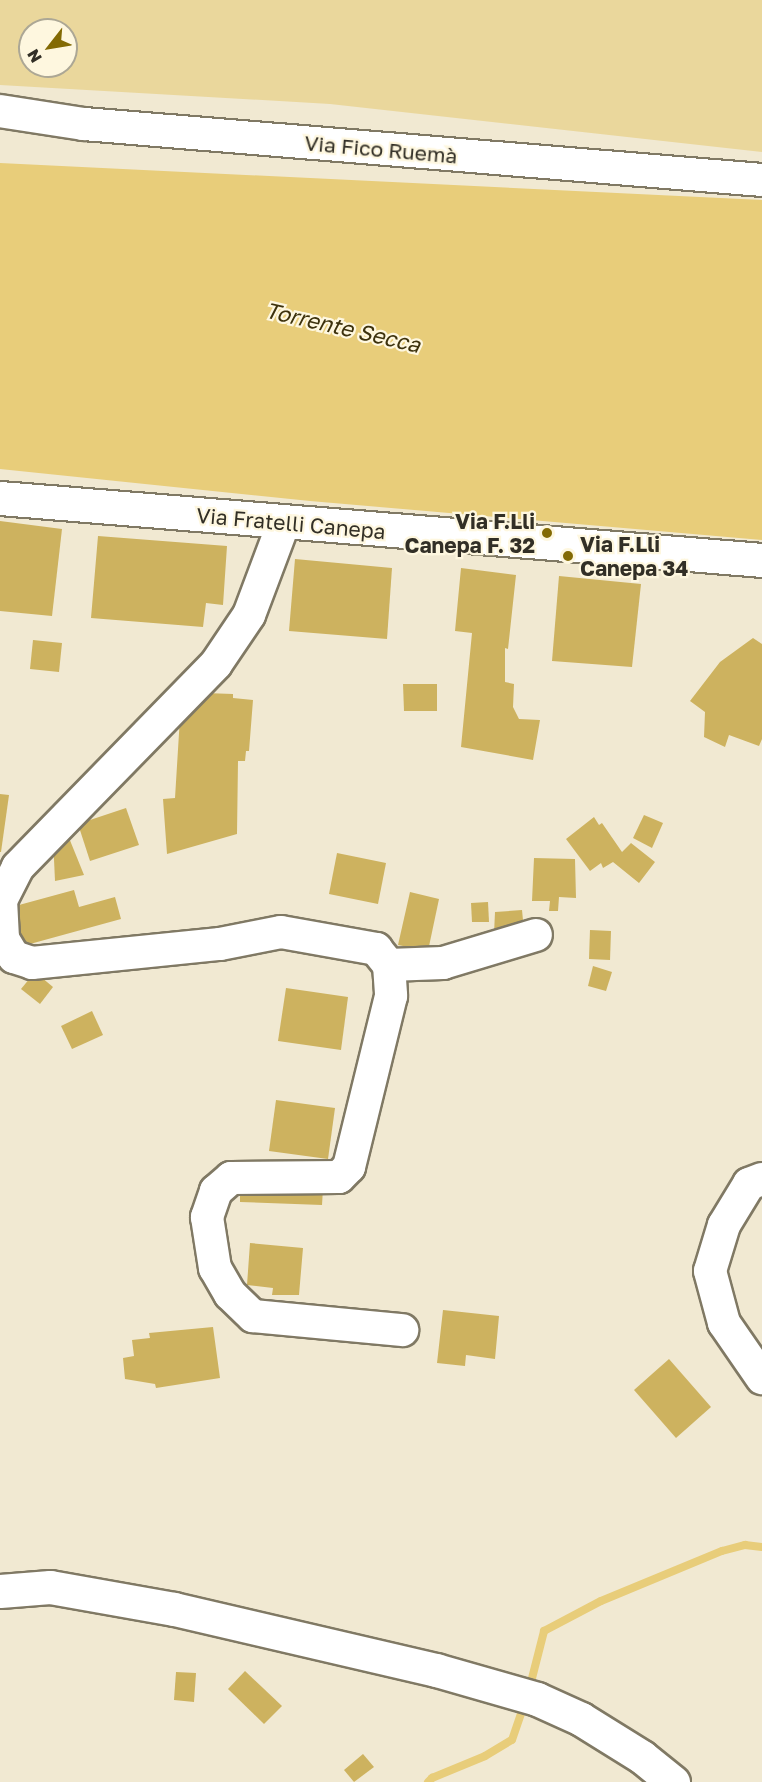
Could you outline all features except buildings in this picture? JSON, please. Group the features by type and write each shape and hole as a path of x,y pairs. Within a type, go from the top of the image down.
{"main road":[{"name":"Via Fratelli Canepa","path":"0,498 762,560"},
{"path":"0,1591 50,1587 163,1607 436,1670 537,1699 581,1719 642,1756 673,1782"}],"street":[{"name":"Via Fico Ruemà","path":"0,111 84,124 762,180"},
{"path":"284,522 249,615 216,664 18,867 1,900 3,939 14,957 32,963 220,944 281,932 376,950 389,965 391,996 349,1167 339,1177 231,1178 216,1191 207,1217 215,1268 230,1294 253,1316 402,1330"},
{"path":"389,965 443,963 536,935"},
{"path":"762,1179 749,1184 724,1225 710,1271 724,1323 762,1378"}],"shaded area":[{"path":"0,0 762,0 762,152 330,104 0,85"}],"water":[{"name":"Torrente Secca","path":"0,163 762,200 762,540 310,501 0,469"}],"waterway":[{"path":"529,1690 544,1631 601,1601 722,1551 745,1545 762,1547"},
{"path":"428,1782 432,1778 485,1756 512,1740 525,1702"}],"place":[{"name":"Via F.Lli Canepa F. 32","path":"547,533"},
{"name":"Via F.Lli Canepa 34","path":"568,556"}]}
